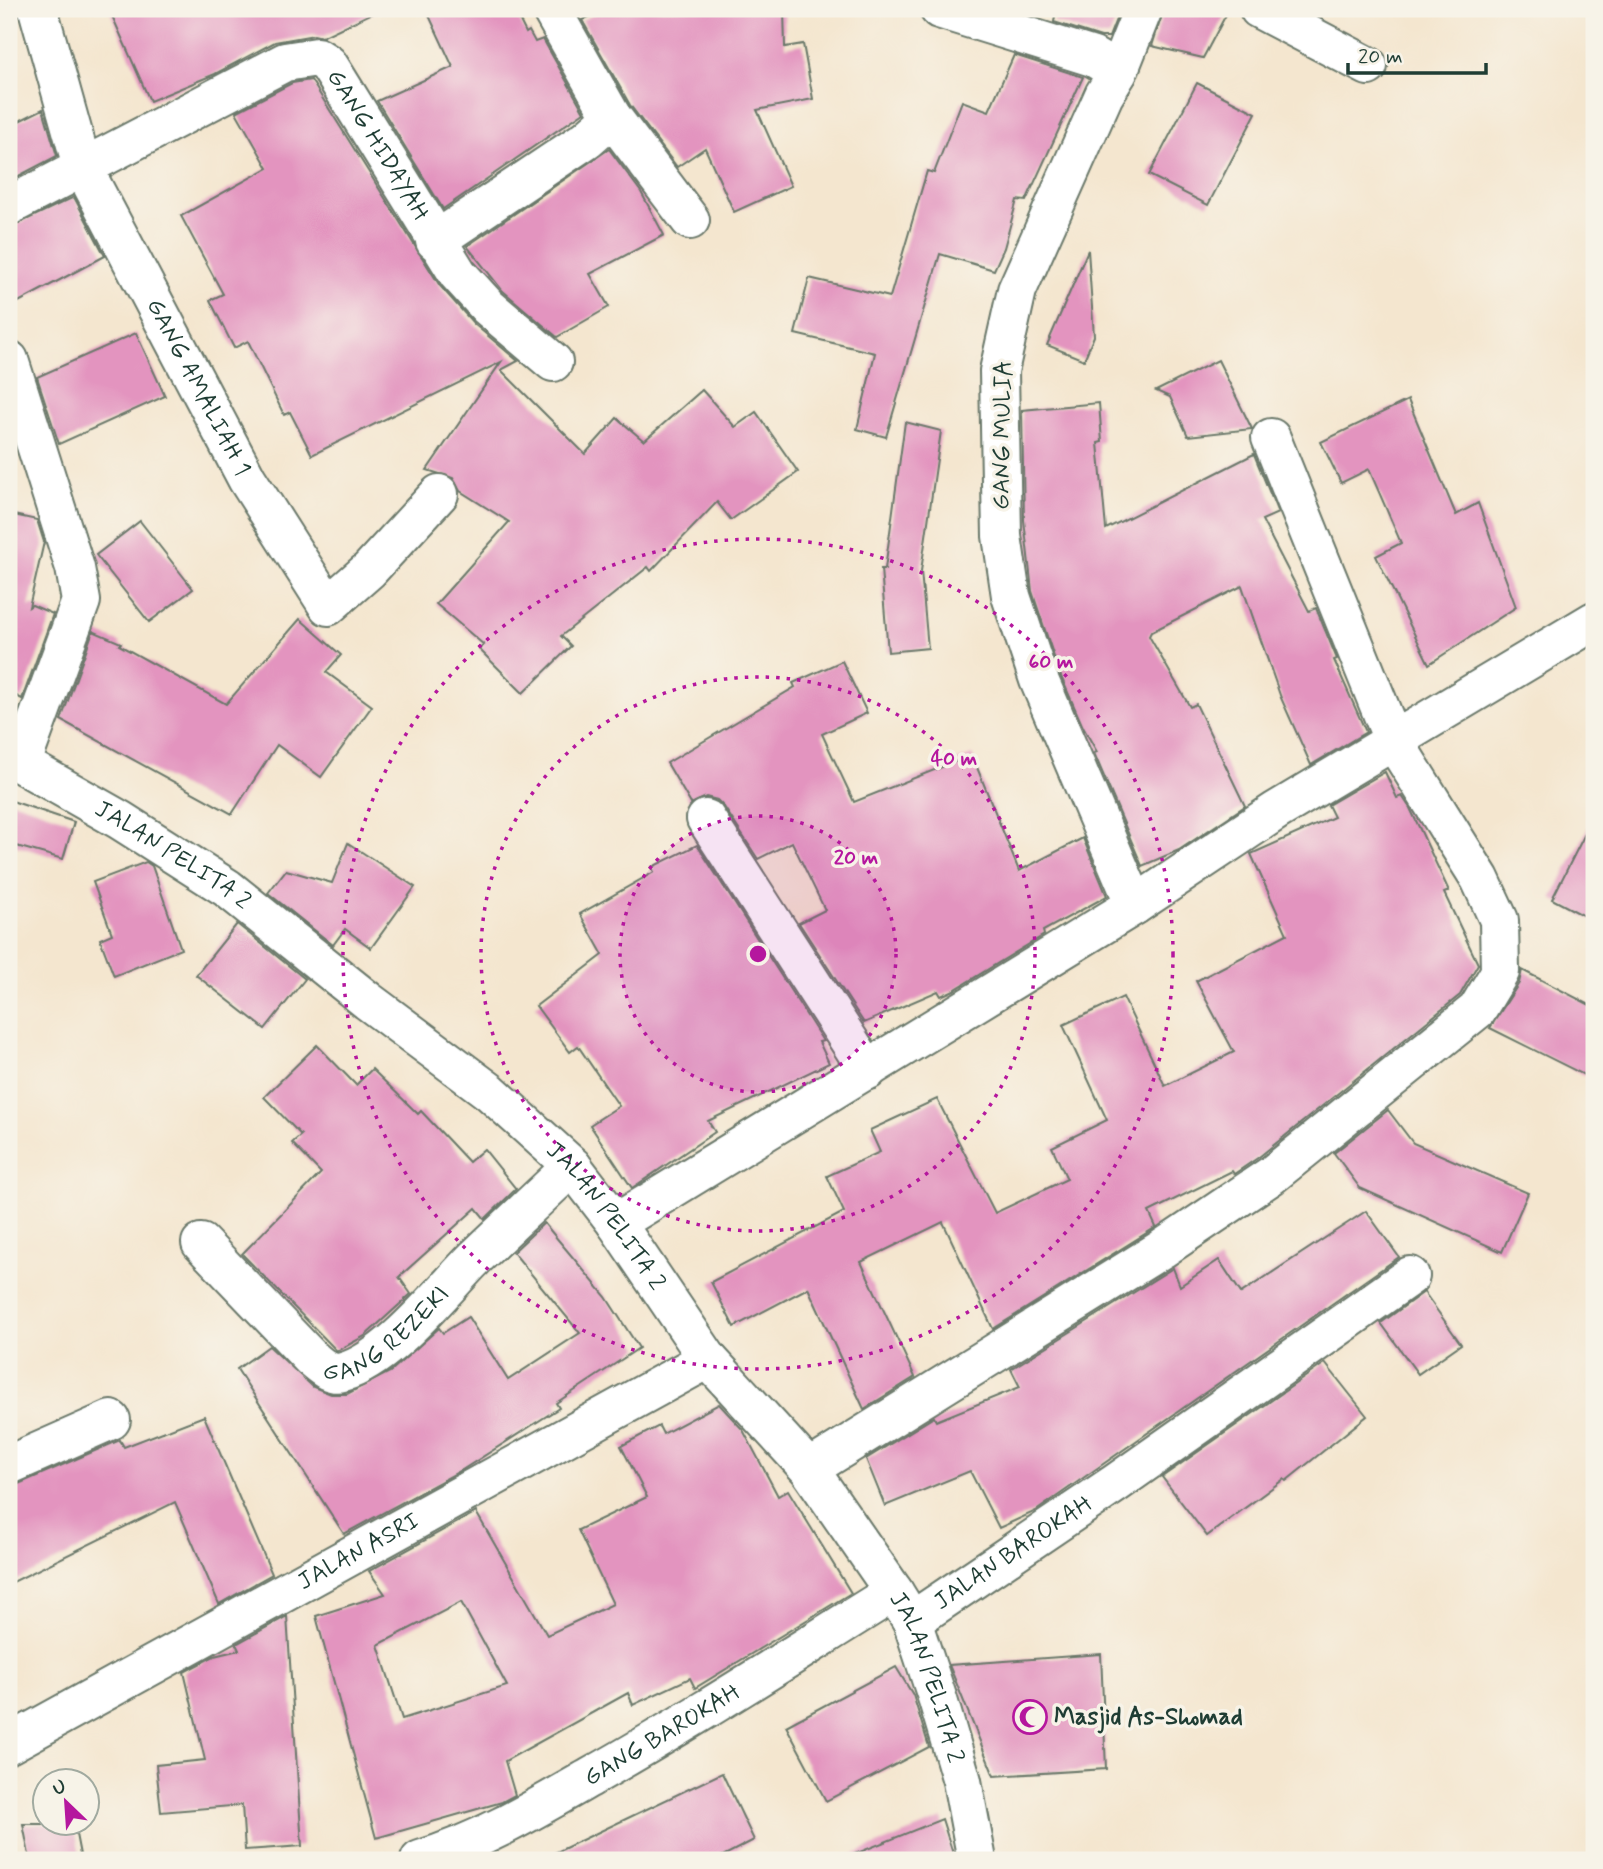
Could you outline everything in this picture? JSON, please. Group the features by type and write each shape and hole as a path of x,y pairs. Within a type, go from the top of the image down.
{"street":[{"name":"GANG AMALIAH 1","path":"38,9 82,166 247,479 328,606 369,569 439,494"},
{"path":"551,9 612,117 690,220"},
{"path":"939,9 1093,57 1118,72"},
{"name":"GANG MULIA","path":"1135,905 1039,680 1011,596 1002,536 999,371 1017,290 1104,95 1118,72 1143,9"},
{"path":"1259,9 1368,66"},
{"name":"GANG HIDAYAH","path":"9,206 285,62 317,57 328,64 435,241 488,307 553,362"},
{"path":"435,241 587,139 612,117"},
{"path":"9,360 75,568 82,601 15,759"},
{"path":"809,1469 1162,1250 1250,1190 1438,1044 1477,1010 1500,972 1499,920 1480,879 1392,740 1271,438"},
{"path":"616,1223 1135,905 1276,811 1594,621"},
{"name":"JALAN PELITA 2","path":"15,759 227,888 368,1001 490,1092 572,1166 616,1223 708,1359 809,1469 903,1606 962,1781 977,1860"},
{"path":"706,819 868,1070"},
{"name":"GANG REZEKI","path":"201,1243 311,1358 329,1372 341,1373 359,1365 408,1329 475,1258 572,1166"},
{"name":"JALAN BAROKAH","path":"903,1606 1116,1483 1410,1276"},
{"name":"JALAN ASRI","path":"9,1744 708,1359"},
{"path":"9,1465 111,1420"},
{"name":"GANG BAROKAH","path":"420,1860 439,1855 538,1807 903,1606"}],"building":[{"path":"109,9 381,9 322,37 314,35 275,42 215,74 150,101"},
{"path":"426,9 514,9 526,33 529,31 535,42 543,39 584,112 443,209 377,101 453,67"},
{"path":"606,9 784,9 785,47 803,44 813,99 757,110 791,186 734,212 705,148 677,167 630,105 582,20"},
{"path":"1056,9 1120,9 1109,37 1101,37 1054,22"},
{"path":"1164,9 1229,9 1203,58 1152,46"},
{"path":"1014,55 1083,77 1026,201 1017,200 1004,248 994,270 940,254 886,437 857,429 875,353 795,334 809,278 890,297 927,171 934,173 962,101 989,111"},
{"path":"311,80 440,286 474,324 518,361 501,370 585,454 617,418 644,441 702,390 735,427 756,412 798,472 731,520 717,502 651,571 648,567 561,636 571,646 523,693 479,649 484,645 436,604 509,522 460,491 453,478 427,470 501,362 312,455 290,412 284,415 248,341 234,348 210,300 223,294 181,216 268,168 236,112 292,83"},
{"path":"1197,83 1256,113 1208,205 1149,175"},
{"path":"43,109 57,156 9,181 9,126"},
{"path":"609,149 641,192 664,235 590,274 609,307 557,337 503,291 467,246"},
{"path":"74,197 105,256 9,307 9,228"},
{"path":"1088,250 1094,336 1084,360 1047,345"},
{"path":"136,333 165,396 59,444 37,377"},
{"path":"1218,360 1252,429 1188,436 1170,397 1156,391"},
{"path":"1408,400 1456,515 1478,503 1516,607 1429,664 1376,556 1401,543 1369,469 1341,483 1321,442"},
{"path":"1099,403 1102,442 1098,443 1106,529 1254,454 1278,513 1262,520 1309,611 1316,608 1337,659 1334,660 1366,732 1311,765 1281,698 1242,586 1151,632 1149,636 1190,707 1196,704 1245,806 1179,850 1142,866 1094,753 1097,752 1059,672 1032,591 1024,520 1022,410"},
{"path":"905,422 941,431 921,571 928,648 888,652 881,569 885,569"},
{"path":"9,514 37,520 44,542 29,607 32,605 53,614 22,699 9,692"},
{"path":"140,521 193,589 149,622 96,555"},
{"path":"300,619 341,655 326,672 372,706 321,777 277,745 232,814 61,720 93,631 121,643 119,645 226,704"},
{"path":"842,661 867,713 822,734 854,802 972,755 1019,871 1083,838 1107,896 1043,931 1044,935 954,990 941,996 938,991 864,1023 799,923 825,910 792,842 758,859 724,807 717,800 706,797 691,804 667,763 795,687 793,683"},
{"path":"1385,772 1397,798 1402,796 1410,808 1449,891 1444,893 1478,964 1460,995 1259,1157 1234,1174 1232,1171 1149,1212 1156,1227 993,1329 943,1222 861,1262 915,1377 864,1409 808,1288 734,1327 711,1282 844,1212 827,1176 880,1152 870,1130 937,1099 995,1213 1067,1179 1052,1147 1107,1120 1063,1025 1123,997 1165,1086 1234,1052 1196,981 1287,934 1251,854 1334,817 1328,805"},
{"path":"9,800 74,822 63,859 9,844"},
{"path":"1594,816 1594,921 1552,899"},
{"path":"348,843 415,887 371,948 345,929 333,945 268,893 286,870 332,883"},
{"path":"697,845 823,1041 819,1042 829,1063 708,1121 715,1132 632,1188 590,1125 619,1106 578,1046 570,1052 536,1006 603,955 580,914 654,872 652,867"},
{"path":"146,862 152,866 181,949 114,976 100,939 112,934 93,882"},
{"path":"237,924 305,979 265,1029 196,975"},
{"path":"1522,970 1594,1007 1594,1080 1490,1028 1519,983"},
{"path":"317,1045 356,1085 372,1069 418,1114 421,1111 469,1162 484,1149 516,1189 485,1219 476,1208 399,1277 411,1294 365,1336 337,1351 242,1254 321,1173 292,1143 301,1135 264,1097"},
{"path":"1388,1110 1413,1143 1528,1193 1502,1252 1360,1188 1334,1153"},
{"path":"1366,1211 1399,1257 1036,1511 999,1528 970,1471 885,1506 866,1459 934,1417 936,1421 1020,1387 1011,1369 1173,1268 1180,1286 1219,1260 1241,1293"},
{"path":"544,1223 606,1297 639,1348 556,1403 559,1408 462,1470 344,1534 237,1369 269,1346 313,1387 331,1394 347,1394 390,1372 439,1328 443,1333 468,1317 508,1380 580,1333 513,1252"},
{"path":"1424,1292 1461,1344 1418,1374 1381,1323"},
{"path":"1325,1363 1367,1416 1286,1481 1284,1479 1207,1536 1162,1477"},
{"path":"719,1404 743,1430 778,1496 788,1490 851,1593 695,1688 690,1678 633,1705 628,1693 505,1761 515,1795 502,1802 376,1838 316,1616 385,1594 369,1571 476,1512 547,1635 613,1604 578,1530 647,1497 621,1446 659,1426 663,1434","holes":["461,1602 507,1686 402,1719 378,1645"]},
{"path":"204,1416 272,1574 219,1604 175,1502 9,1584 9,1488 120,1440 124,1447"},
{"path":"287,1616 302,1846 245,1850 242,1805 161,1812 156,1765 205,1760 184,1672 214,1656 239,1650 236,1644"},
{"name":"Masjid As-Shomad","path":"1101,1654 1106,1769 994,1776 949,1665"},
{"path":"896,1667 913,1695 929,1747 826,1801 786,1726"},
{"path":"722,1773 754,1840 715,1860 540,1860"},
{"path":"942,1819 955,1860 842,1859"},
{"path":"23,1824 32,1824 32,1838 77,1838 81,1860 30,1860"}],"place":[{"name":"Masjid As-Shomad","path":"1030,1717"}]}
